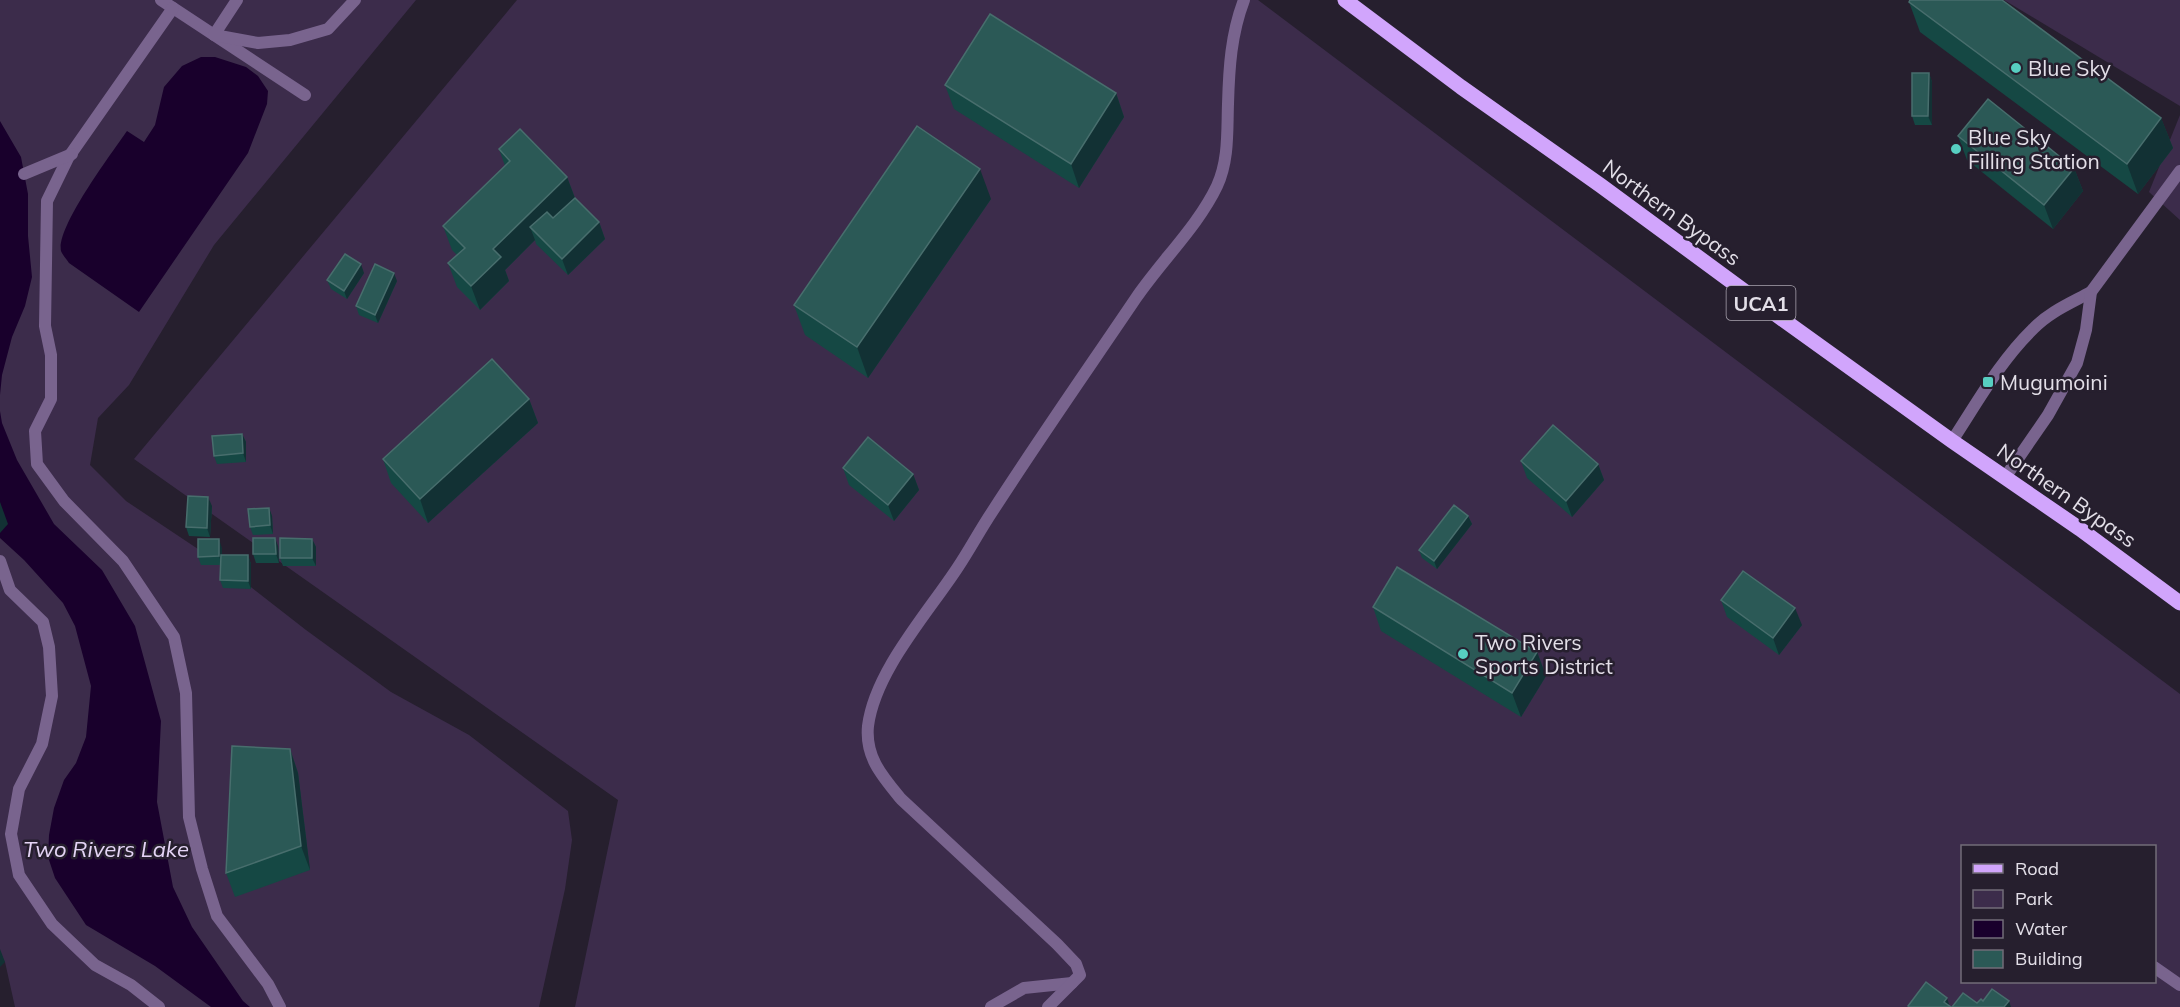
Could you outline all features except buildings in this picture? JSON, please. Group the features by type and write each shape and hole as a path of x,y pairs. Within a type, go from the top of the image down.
{"main road":[{"name":"Northern Bypass","path":"1345,0 1461,87 2180,603"}],"street":[{"path":"161,0 305,95"},
{"path":"214,35 237,0"},
{"path":"214,35 258,43 290,40 328,29 355,0"},
{"path":"1048,1007 1080,975 1073,961 901,799 878,771 868,751 868,728 872,704 886,674 910,635 958,566 1054,418 1140,292 1205,208 1218,184 1225,162 1231,48 1235,22 1244,0"},
{"path":"173,8 72,154 47,201 45,326 51,355 51,399 35,430 36,464 64,501 123,561 174,637 186,693 189,817 202,869 217,916 268,984 280,1007"},
{"path":"24,174 72,154"},
{"path":"1952,441 1987,386 2034,328 2055,311 2091,292 2180,171"},
{"path":"2006,476 2048,415 2077,363 2086,330 2091,292"},
{"path":"0,561 10,590 43,622 49,647 52,696 42,744 19,789 11,834 19,874 52,924 95,965 131,985 159,1007"},
{"path":"0,824 13,825"},
{"path":"2156,968 2180,985"},
{"path":"991,1007 1024,988 1072,983"}],"green space":[{"path":"0,0 416,0 214,245 129,385 98,418 90,465 126,501 225,567 391,692 469,735 568,811 572,840 565,889 539,1007 15,1007 5,962 0,957"},
{"path":"517,0 1258,0 2180,694 2180,1007 575,1007 618,800 134,459"},
{"path":"2004,0 2180,0 2180,106"},
{"path":"2180,115 2180,220 2149,192"}],"water":[{"path":"201,57 215,57 246,67 258,76 268,91 267,104 248,153 139,312 69,263 61,251 62,240 67,225 86,190 127,131 144,142 155,125 164,87 182,66"},
{"path":"0,121 21,157 28,194 28,236 32,277 25,306 12,337 2,375 0,395"},
{"name":"Two Rivers Lake","path":"0,411 2,423 17,460 54,524 102,570 135,626 161,721 157,802 173,887 192,927 243,1001 250,1007 211,1007 155,966 86,925 55,878 48,857 54,808 64,780 76,763 86,737 91,686 75,626 63,603 24,560 0,538"}],"place":[{"name":"Blue Sky","path":"2016,68"},
{"name":"Blue Sky Filling Station","path":"1956,149"},
{"name":"Mugumoini","path":"1988,382"},
{"name":"Two Rivers Sports District","path":"1463,654"}]}
